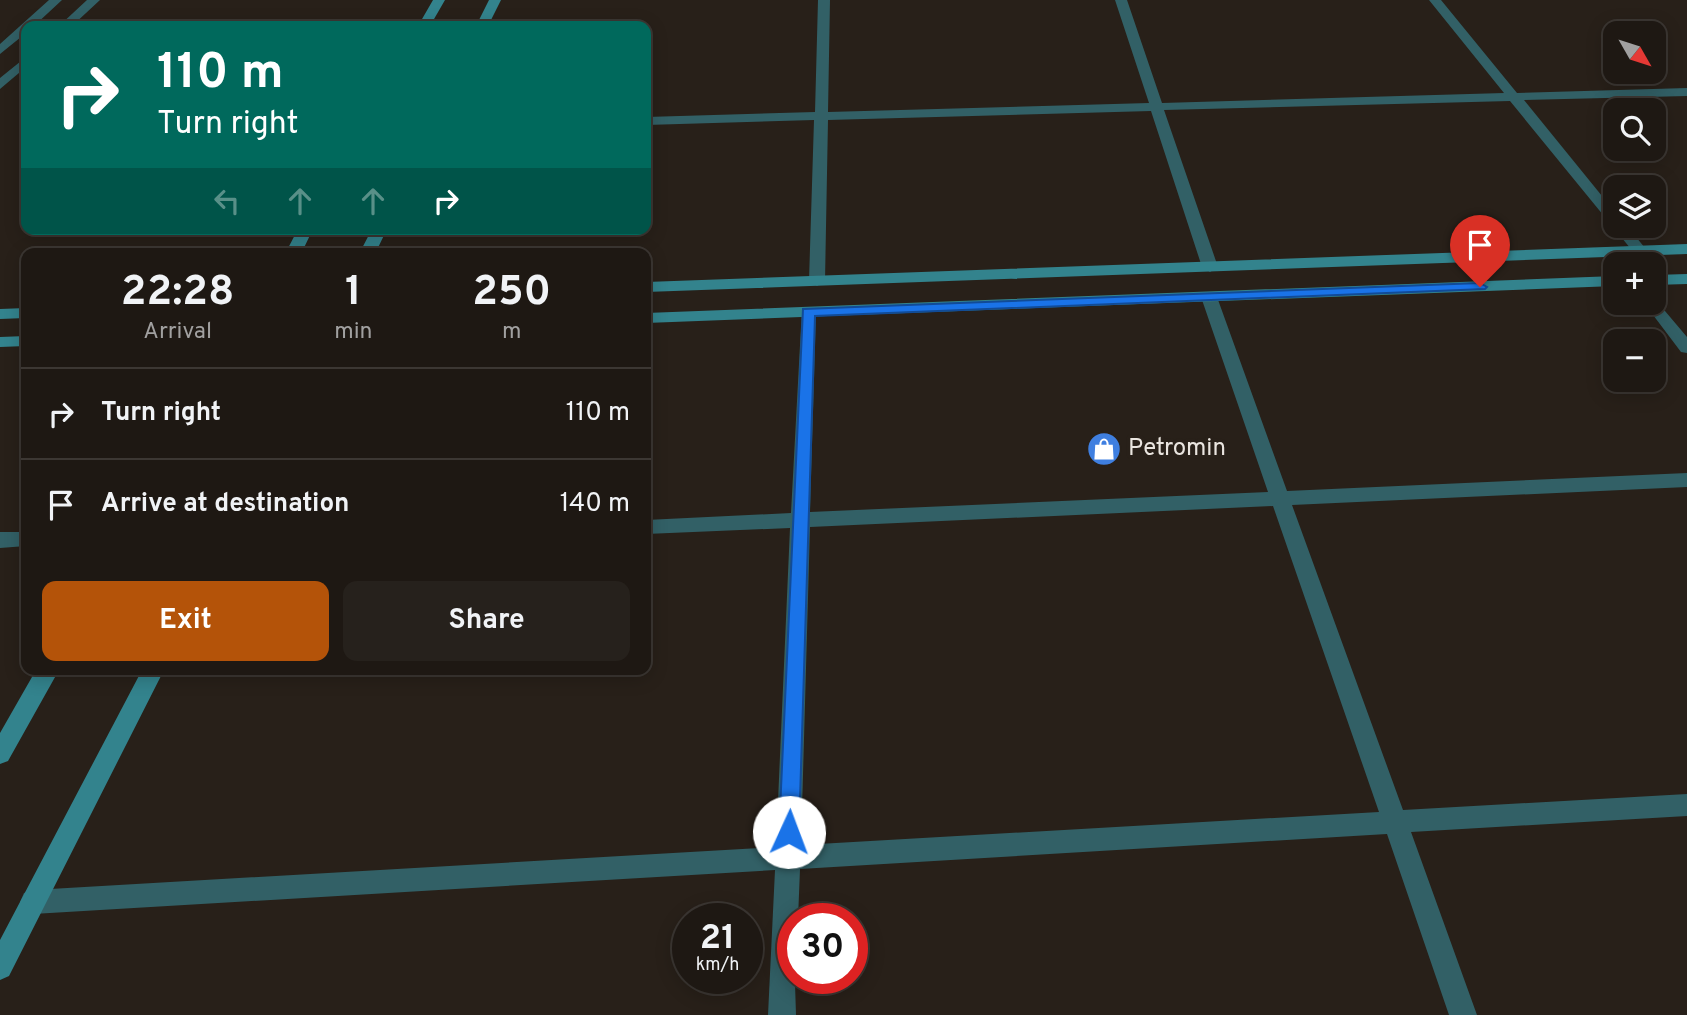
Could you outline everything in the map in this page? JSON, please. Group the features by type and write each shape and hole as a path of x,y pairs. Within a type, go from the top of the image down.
{"main road":[{"path":"427,21 439,0"},
{"path":"484,21 495,0"},
{"path":"651,287 1687,249"},
{"path":"1666,280 1687,279"},
{"path":"651,318 1603,281"},
{"path":"0,314 21,313"},
{"path":"0,342 21,341"},
{"path":"0,754 45,675"},
{"path":"0,967 150,675"}],"street":[{"path":"33,21 56,0"},
{"path":"71,21 94,0"},
{"path":"817,281 824,0"},
{"path":"1121,0 1210,267"},
{"path":"1435,0 1603,206"},
{"path":"0,50 21,31"},
{"path":"0,85 21,66"},
{"path":"651,121 1687,92"},
{"path":"1629,238 1640,251"},
{"path":"1209,297 1463,1015"},
{"path":"782,1015 808,312"},
{"path":"1661,315 1687,348"},
{"path":"651,527 1687,480"},
{"path":"0,540 21,539"},
{"path":"33,902 1687,805"}],"place":[{"name":"Petromin","path":"1104,449"}],"route":[{"path":"789,832 808,312 1480,287"}]}
